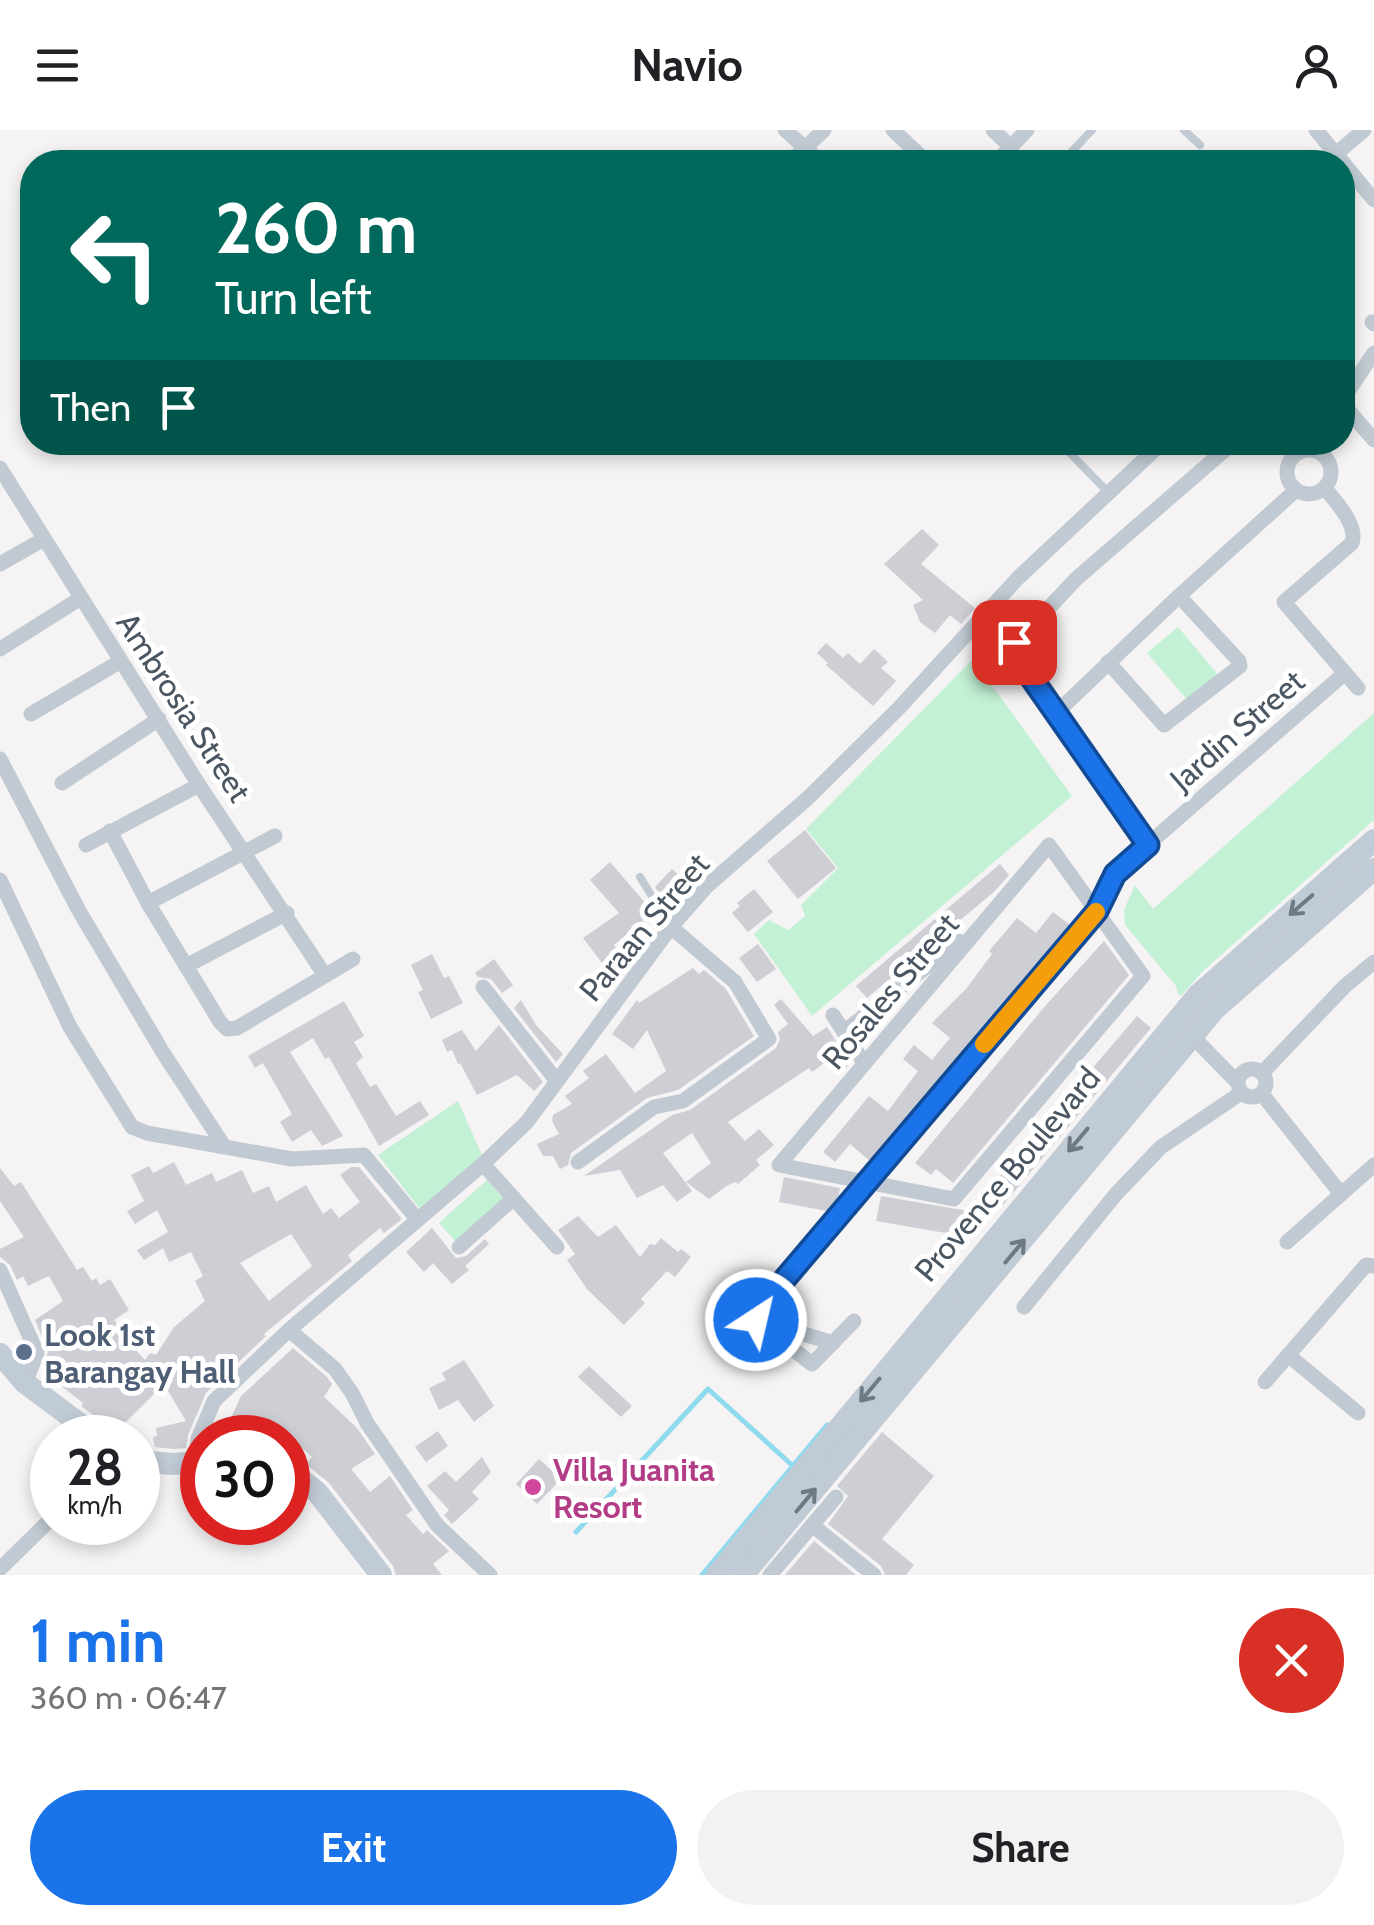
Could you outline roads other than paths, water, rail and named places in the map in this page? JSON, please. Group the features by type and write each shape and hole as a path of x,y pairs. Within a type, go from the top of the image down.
{"street":[{"path":"785,130 805,149 824,130"},
{"path":"893,130 914,150"},
{"path":"993,130 1011,147"},
{"path":"1008,150 1028,130"},
{"path":"1316,130 1334,150"},
{"path":"1341,150 1364,130"},
{"path":"1355,176 1374,200"},
{"path":"1355,385 1371,366"},
{"path":"1355,417 1374,440"},
{"name":"Paraan Street","path":"208,1415 214,1401 289,1330 527,1122 671,927 707,886 835,772 1018,578 1149,455"},
{"path":"1148,845 1014,653 1014,642 1076,579 1219,455"},
{"path":"1290,455 1286,472 1296,490 1311,494 1330,481 1331,464 1326,455"},
{"name":"Ambrosia Street","path":"2,473 324,974"},
{"path":"1271,614 1352,543 1355,535 1351,525 1325,488"},
{"path":"1056,714 1296,490"},
{"path":"0,564 44,538"},
{"path":"1108,662 1164,724 1240,666 1239,660 1179,596"},
{"path":"0,650 80,598"},
{"name":"Jardin Street","path":"1097,911 1115,874 1345,673 1284,602"},
{"path":"31,714 120,661"},
{"path":"1345,673 1358,688"},
{"path":"62,783 158,720"},
{"path":"0,759 7,787 78,910 224,1146"},
{"path":"86,845 199,785"},
{"path":"110,831 148,903 220,1022 228,1029 237,1028 353,959"},
{"path":"148,903 274,836"},
{"name":"Rosales Street","path":"1144,976 954,1199 774,1162 985,920 1046,840 1097,911 1144,976 1154,990"},
{"name":"Provence Boulevard","path":"717,1575 1207,1002 1374,840"},
{"name":"Provence Boulevard","path":"744,1575 1193,1036 1207,1002 1374,869"},
{"path":"0,880 70,1028 132,1127 292,1159 364,1155 417,1220"},
{"path":"854,1321 812,1364 756,1320 755,1314 1097,911"},
{"path":"186,966 287,913"},
{"path":"844,1032 985,920"},
{"path":"578,1162 654,1107 683,1101 769,1039 735,982 671,927"},
{"path":"1262,1073 1345,986 1374,962"},
{"path":"483,987 556,1080"},
{"path":"833,1015 864,1063"},
{"path":"1193,1036 1239,1088 1251,1098 1262,1094"},
{"path":"1024,1307 1116,1194 1161,1147 1239,1088 1247,1070 1262,1073"},
{"path":"1262,1073 1266,1083 1262,1094"},
{"path":"1262,1094 1340,1194"},
{"path":"483,1164 557,1247"},
{"path":"1287,1242 1374,1165"},
{"path":"459,1247 514,1198"},
{"path":"1264,1382 1366,1266 1374,1266"},
{"path":"0,1270 38,1353 26,1383"},
{"path":"756,1320 833,1343"},
{"path":"289,1330 335,1369 437,1524 490,1575"},
{"path":"0,1354 26,1383 68,1415"},
{"path":"1288,1355 1358,1413"},
{"path":"310,1486 381,1575"},
{"path":"770,1575 836,1497"},
{"path":"812,1526 874,1575"},
{"path":"0,1570 30,1540"}],"lane":[{"path":"1073,150 1092,130"},
{"path":"1184,130 1200,145"},
{"path":"1072,455 1108,492"},
{"path":"640,877 671,927"}],"waterway":[{"path":"576,1532 708,1389 793,1466"},
{"path":"702,1575 827,1425"}],"place":[{"name":"Look 1st Barangay Hall","path":"24,1352"},
{"name":"Villa Juanita Resort","path":"533,1487"}]}
